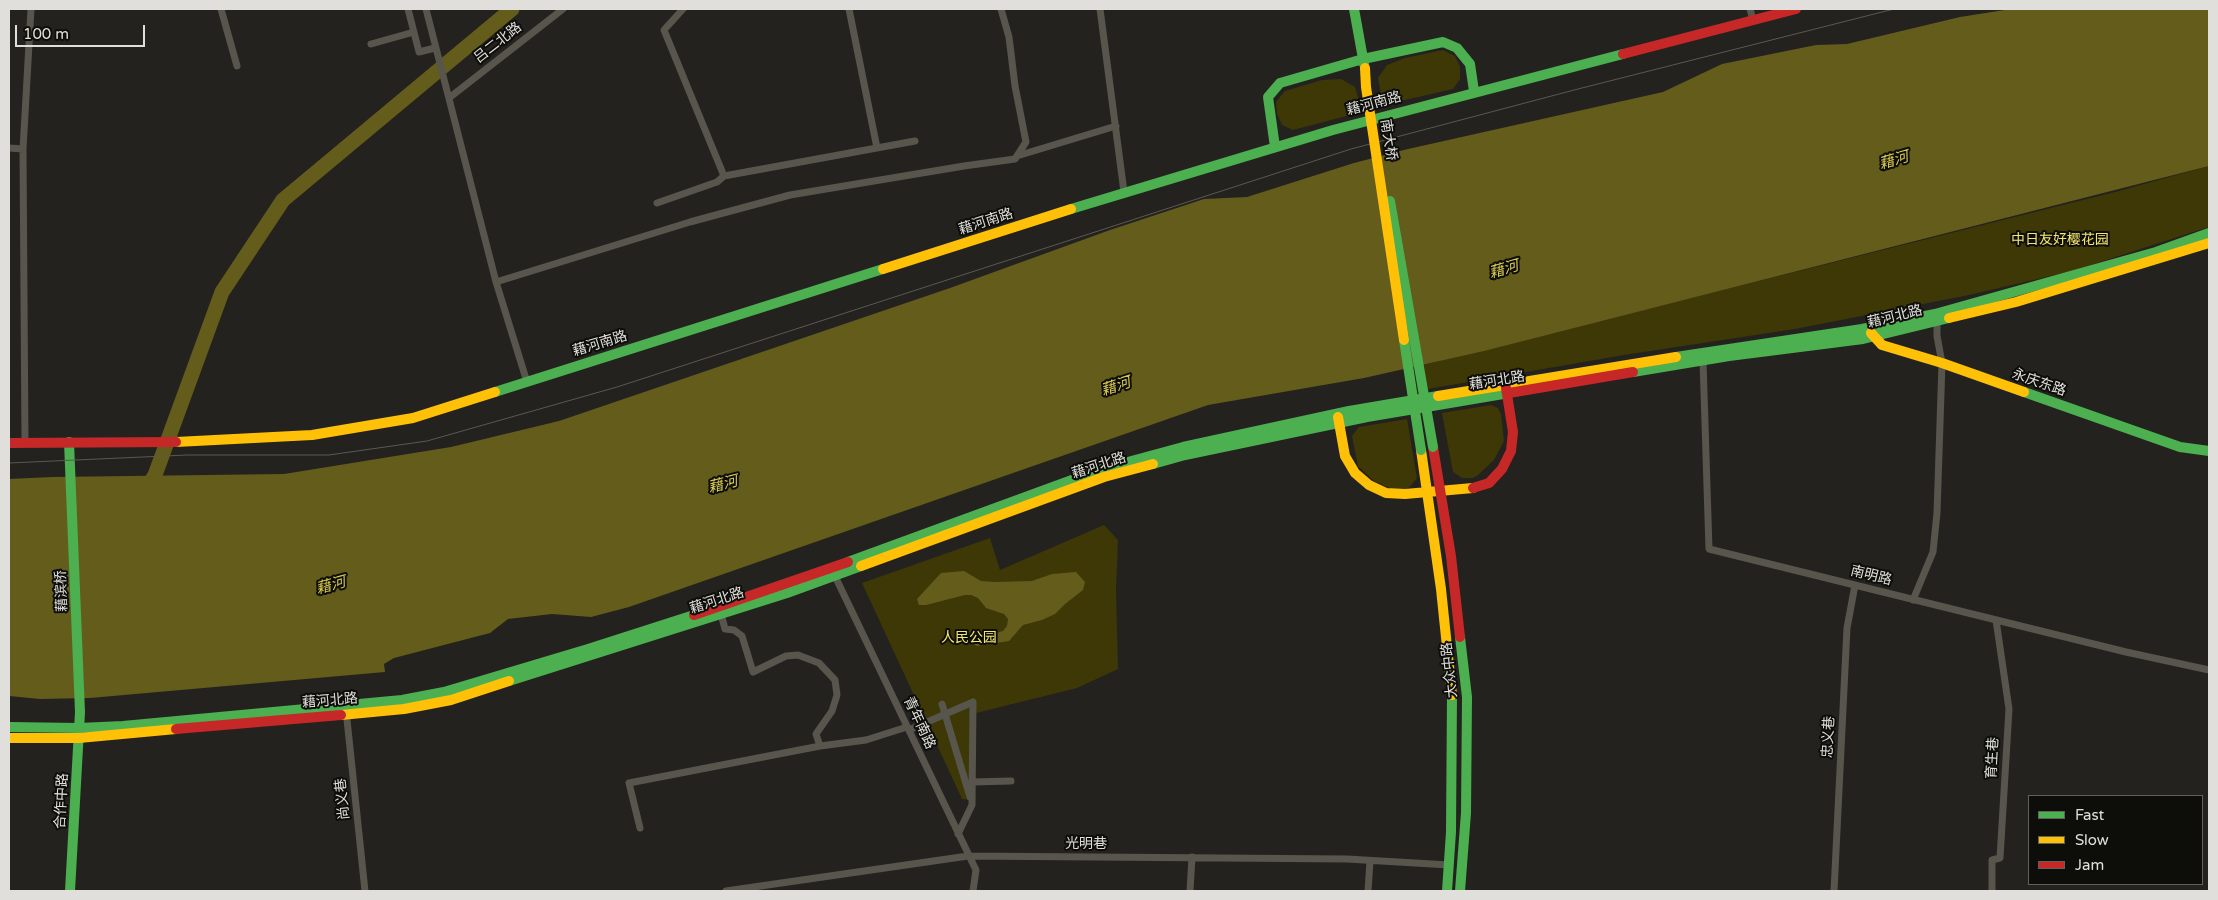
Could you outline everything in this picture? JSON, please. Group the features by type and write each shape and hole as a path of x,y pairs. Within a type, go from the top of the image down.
{"main road":[{"path":"1354,9 1364,63"},
{"name":"藉河南路","path":"9,443 183,442 312,435 413,418 1124,192 1275,147 1474,91 1796,9"},
{"path":"1275,147 1268,97 1280,83 1443,42 1457,48 1470,64 1474,91"},
{"name":"南大桥","path":"1364,63 1433,447"},
{"name":"南大桥","path":"1364,63 1366,87 1421,450"},
{"name":"藉河北路","path":"1936,317 2156,252 2209,234"},
{"name":"藉河北路","path":"1506,389 1703,361 1871,332 2025,300 2209,243"},
{"name":"藉河北路","path":"9,738 346,709 444,692 597,646 833,571 1104,477 1185,455 1339,418 1728,348 1871,332"},
{"name":"永庆东路","path":"1871,332 1882,345 2180,447 2209,451"},
{"path":"1339,418 1345,456 1354,472 1368,485 1386,493 1405,494 1476,488 1489,482 1502,469 1511,451 1513,432 1506,389"},
{"name":"藉滨桥","path":"70,442 80,712"},
{"name":"大众中路","path":"1433,447 1441,492 1467,697 1466,813 1460,891"},
{"name":"大众中路","path":"1421,450 1441,589 1453,704 1447,891"},
{"name":"藉河北路","path":"346,709 404,709 452,700 721,614 833,571"},
{"name":"合作中路","path":"70,891 80,712"},
{"name":"藉河北路","path":"9,727 79,733"}],"street":[{"path":"25,443 23,149 31,9"},
{"path":"221,9 237,66"},
{"path":"408,9 419,52 435,48"},
{"path":"426,9 496,282 527,382"},
{"name":"吕二北路","path":"448,94 563,9"},
{"path":"683,9 664,30 724,176"},
{"path":"849,9 877,148"},
{"path":"496,282 690,222 790,195 1015,159 1026,142 1015,86 1010,37 1001,9"},
{"path":"1100,9 1124,192"},
{"path":"1750,9 1753,20"},
{"path":"371,44 414,32"},
{"path":"1016,156 1116,126"},
{"path":"657,202 717,182 724,176 915,141"},
{"path":"9,148 23,149"},
{"path":"1913,600 1933,552 1937,513 1942,364 1936,336 1936,317"},
{"name":"南明路","path":"1703,361 1709,549 2126,652 2209,670"},
{"name":"青年南路","path":"833,571 976,870 973,891"},
{"name":"忠义巷","path":"1834,891 1847,628 1855,585"},
{"path":"721,614 725,629 734,630 742,636 754,672 786,656 798,655 819,663 835,680 837,695 832,711 816,734 820,746"},
{"name":"育生巷","path":"1992,891 1992,860 2000,858 2009,709 1996,620"},
{"path":"640,828 629,783 820,746 866,740 908,728 973,702 972,805 958,834"},
{"path":"942,704 972,805"},
{"name":"尚义巷","path":"346,709 365,891"},
{"path":"972,782 1011,780"},
{"name":"光明巷","path":"726,891 968,856 1192,857 1370,861 1449,865"},
{"path":"1190,891 1192,857"},
{"path":"1368,891 1370,861"}],"green space":[{"path":"1443,50 1455,56 1460,67 1460,79 1453,89 1383,105 1378,78 1387,65 1405,58"},
{"path":"1341,79 1355,87 1362,112 1293,130 1282,125 1277,114 1276,102 1285,91 1322,80"},
{"name":"中日友好樱花园","path":"2209,166 2209,227 2072,271 1969,295 1795,329 1624,355 1428,389 1423,365 2119,191"},
{"path":"1491,405 1498,408 1501,414 1504,441 1494,460 1478,475 1473,478 1462,478 1453,472 1442,413"},
{"path":"1407,419 1417,478 1405,490 1394,490 1374,481 1358,466 1352,436 1359,427"},
{"name":"人民公园","path":"1104,525 1118,540 1116,589 1118,669 1077,688 972,714 971,800 962,799 862,583 990,538 1000,570"}],"water":[{"name":"藉河","path":"2011,9 2209,9 2209,166 1484,351 1364,378 1208,405 629,607 591,617 552,614 508,619 490,633 394,658 384,664 385,672 90,698 40,699 9,696 9,479 284,474 451,447 559,421 1204,199 1247,197 1354,163 1408,149 1663,92 1722,64 1816,45 1847,44 1960,17"},
{"path":"964,571 981,581 995,582 1032,581 1052,574 1076,572 1085,582 1083,590 1055,614 1023,625 1009,641 977,646 972,643 977,638 1003,631 1007,626 1008,619 1004,614 986,608 978,598 971,595 926,605 919,605 917,599 941,573"}],"waterway":[{"path":"144,492 155,475 222,292 283,200 512,9"}],"tram line":[{"path":"9,463 187,455 329,455 427,441 617,387 1351,149 1894,9"}],"traffic: fast":[{"path":"1354,9 1364,64"},
{"path":"1275,147 1268,97 1280,83 1363,59 1443,42 1457,48 1470,64 1474,91"},
{"path":"1071,209 1333,130 1623,54"},
{"path":"1390,201 1433,447"},
{"path":"1676,357 1862,329 1935,314 2156,252 2209,233"},
{"path":"495,392 883,269"},
{"path":"1633,372 1729,356 1863,339 1949,318"},
{"path":"1404,340 1421,450"},
{"path":"2024,392 2180,447 2209,451"},
{"path":"1153,464 1185,455 1367,417 1509,393"},
{"path":"848,562 1102,469 1183,447 1349,411 1438,396"},
{"path":"69,442 80,712 70,891"},
{"path":"509,681 787,593 861,566"},
{"path":"9,727 79,728 123,726 402,700 444,692 694,615"},
{"path":"1460,637 1467,697 1466,813 1460,891"},
{"path":"1447,891 1451,832 1452,695"}],"traffic: slow":[{"path":"1365,68 1366,87 1404,340"},
{"path":"883,269 1071,209"},
{"path":"1949,318 2016,302 2209,243"},
{"path":"1871,333 1882,345 1942,363 2024,392"},
{"path":"1438,396 1676,357"},
{"path":"176,442 312,435 413,418 495,392"},
{"path":"1338,417 1345,456 1355,473 1369,485 1386,493 1405,494 1473,488"},
{"path":"1421,450 1441,589 1452,695"},
{"path":"861,566 1104,477 1153,464"},
{"path":"341,715 404,709 451,700 509,681"},
{"path":"9,738 79,738 176,729"}],"traffic: jam":[{"path":"1623,54 1796,9"},
{"path":"1509,393 1633,372"},
{"path":"1473,488 1489,483 1502,469 1511,451 1513,432 1506,388"},
{"path":"9,443 176,442"},
{"path":"1433,447 1451,556 1460,637"},
{"path":"694,615 848,562"},
{"path":"176,729 341,715"}]}
